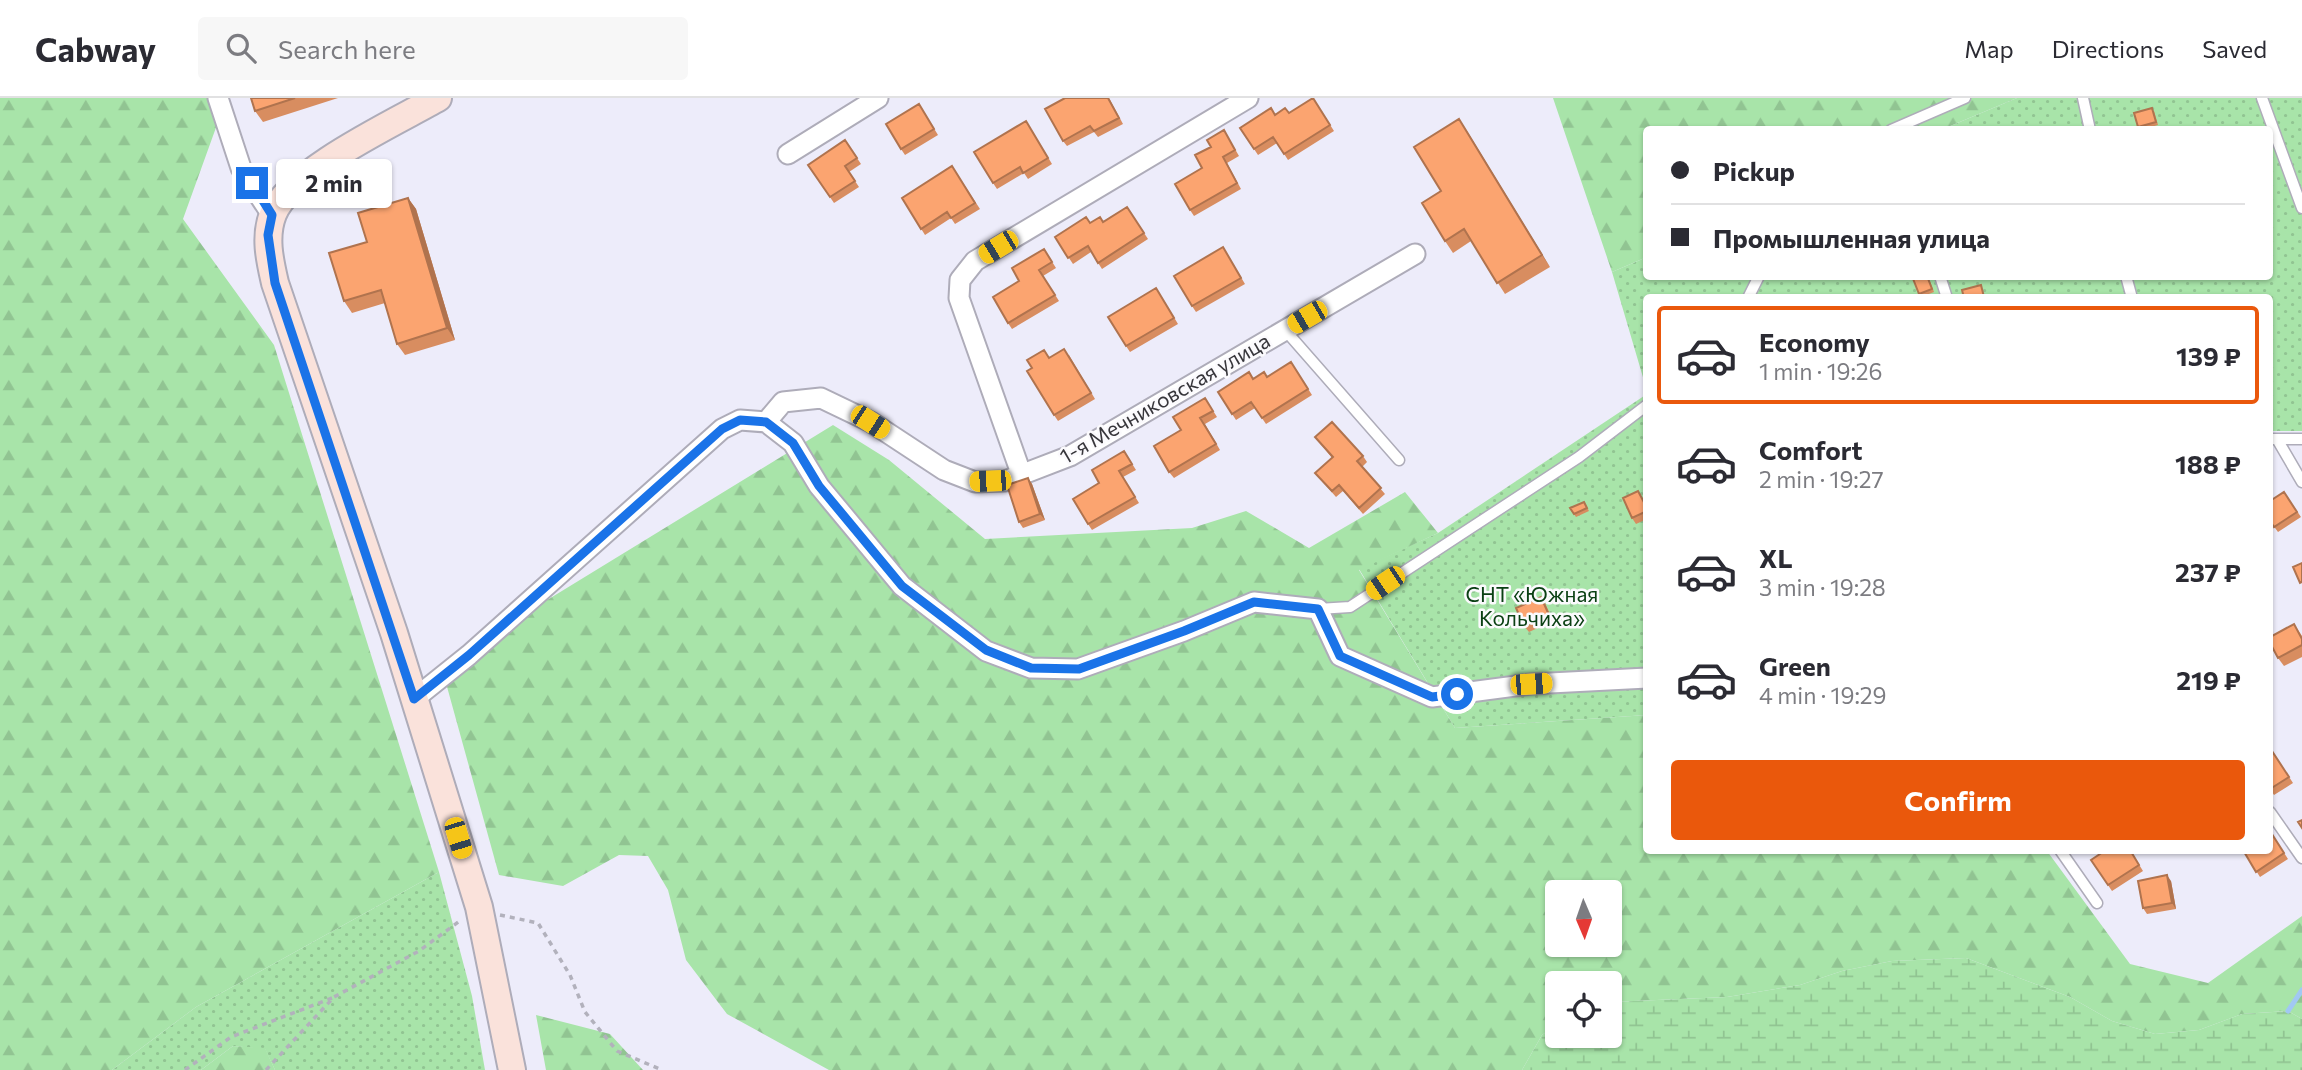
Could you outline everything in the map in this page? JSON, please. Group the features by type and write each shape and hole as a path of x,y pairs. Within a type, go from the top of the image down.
{"main road":[{"path":"438,98 332,159 298,183 272,215 268,235 275,283 414,699 480,911 512,1070"}],"street":[{"path":"218,98 241,168 272,215"},
{"path":"788,154 878,98"},
{"path":"1022,476 959,298 960,280 975,261 1248,98"},
{"name":"1-я Мечниковская улица","path":"766,422 783,402 821,398 870,422 944,470 975,482 1005,481 1070,456 1415,254"},
{"path":"414,699 469,655 722,429 740,420 766,422 793,443 819,486 902,586 986,650 1031,668 1079,669 1254,602 1318,609 1340,656 1432,697 1531,684 1643,678"}],"lane":[{"path":"1900,126 1965,98"},
{"path":"2083,98 2089,126"},
{"path":"2262,98 2272,126"},
{"path":"2273,128 2302,208"},
{"path":"1285,330 1399,460"},
{"path":"1318,609 1350,607 1579,457 1643,408"},
{"path":"2274,439 2302,439"},
{"path":"2274,439 2302,482"},
{"path":"2273,816 2302,858"},
{"path":"2063,854 2097,903"}],"path":[{"path":"185,1070 231,1037 334,997 419,951 480,911 538,923 570,975 585,1013 617,1051 662,1070"},
{"path":"266,1070 334,997"}],"green space":[{"path":"0,98 210,98 218,122 183,219 274,345 439,872 196,1007 112,1070 0,1070"},
{"path":"1553,98 2017,98 1950,126 1643,126 1643,259 1612,272"},
{"path":"2017,98 2302,98 2302,431 2273,431 2273,294 1643,294 1643,377 1612,272 1643,259 1643,280 2273,280 2273,126 1950,126"},
{"name":"СНТ «Южная Кольчиха»","path":"1643,397 1643,715 1455,728 1359,569 1438,533"},
{"path":"833,425 889,460 985,539 1192,528 1246,511 1309,548 1405,492 1438,533 1359,570 1455,728 1643,715 1643,854 2049,854 2130,964 2208,983 2302,916 2302,1019 2288,1011 2242,1014 2199,1030 2155,1034 2112,1021 2070,997 1966,958 1892,961 1842,971 1800,985 1727,997 1622,1001 1622,971 1545,971 1545,1033 1522,1070 829,1070 727,1014 686,960 668,890 648,856 619,855 563,886 499,875 441,665"},
{"path":"439,872 472,996 485,1070 275,1070 265,1049 233,1046 201,1070 112,1070 196,1007"},
{"path":"1966,958 2070,997 2112,1021 2155,1034 2199,1030 2242,1014 2288,1011 2302,1019 2302,1070 1522,1070 1545,1033 1545,1048 1622,1048 1622,1001 1727,997 1800,985 1842,971 1892,961"},
{"path":"536,1015 610,1034 643,1070 546,1070"},
{"path":"233,1046 265,1048 275,1070 201,1070"}],"building":[{"path":"251,98 295,98 255,111"},
{"path":"1065,98 1108,98 1119,118 1094,131 1090,126 1063,141 1045,109"},
{"path":"1313,98 1330,125 1284,154 1273,137 1254,149 1240,128 1271,108 1275,115 1285,108 1289,113"},
{"path":"919,104 934,129 901,149 886,124"},
{"path":"2152,108 2156,122 2138,126 2134,113"},
{"path":"1459,119 1542,255 1497,283 1464,229 1445,241 1422,203 1441,191 1414,147"},
{"path":"1026,121 1048,158 1023,173 1020,167 993,183 974,152"},
{"path":"1224,130 1235,150 1223,157 1237,183 1190,210 1175,184 1202,168 1195,155 1211,147 1207,140"},
{"path":"845,140 857,158 845,166 855,181 830,197 808,165"},
{"path":"952,166 975,203 951,218 947,212 921,229 902,198"},
{"path":"408,198 447,328 397,344 381,290 344,301 329,253 367,242 358,213"},
{"path":"1127,207 1144,233 1098,263 1088,246 1068,258 1055,237 1086,217 1090,223 1100,217 1103,222"},
{"path":"1223,247 1241,278 1192,306 1174,276"},
{"path":"1044,249 1052,262 1039,270 1055,295 1008,323 993,297 1019,281 1012,268"},
{"path":"1914,280 1929,280 1932,289 1919,294"},
{"path":"1981,285 1983,294 1963,294 1962,290"},
{"path":"1156,288 1174,318 1126,346 1108,317"},
{"path":"1064,349 1091,393 1054,415 1027,371 1032,368 1027,360 1044,350 1049,358"},
{"path":"1291,362 1308,389 1262,418 1251,402 1232,414 1218,392 1249,372 1253,379 1264,372 1267,377"},
{"path":"1205,398 1213,411 1200,418 1216,444 1169,472 1154,446 1181,430 1173,417"},
{"path":"1332,422 1363,456 1357,461 1381,488 1359,508 1339,485 1332,491 1315,473 1333,457 1315,437"},
{"path":"1124,451 1132,464 1119,471 1135,497 1088,524 1073,499 1099,483 1092,470"},
{"path":"1028,478 1040,514 1019,522 1007,485"},
{"path":"1638,491 1643,500 1643,513 1632,518 1623,498"},
{"path":"2284,492 2297,512 2274,527 2273,526 2273,499"},
{"path":"1584,502 1587,508 1574,514 1570,508"},
{"path":"2302,563 2302,582 2300,583 2293,567"},
{"path":"1541,597 1549,615 1524,626 1516,608"},
{"path":"2294,624 2302,639 2302,645 2278,658 2273,649 2273,635"},
{"path":"2273,753 2289,777 2273,787"},
{"path":"2273,836 2284,853 2256,872 2245,854 2273,854"},
{"path":"2100,854 2132,854 2139,865 2108,885 2091,860"},
{"path":"2167,875 2172,903 2143,908 2138,881"}],"waterway":[{"path":"2288,1011 2302,990"}],"route":[{"path":"252,183 272,215 268,235 275,283 414,699 469,655 722,429 740,420 766,422 793,443 819,486 902,586 986,650 1031,668 1079,669 1254,602 1318,609 1340,656 1432,697 1457,694"}]}
